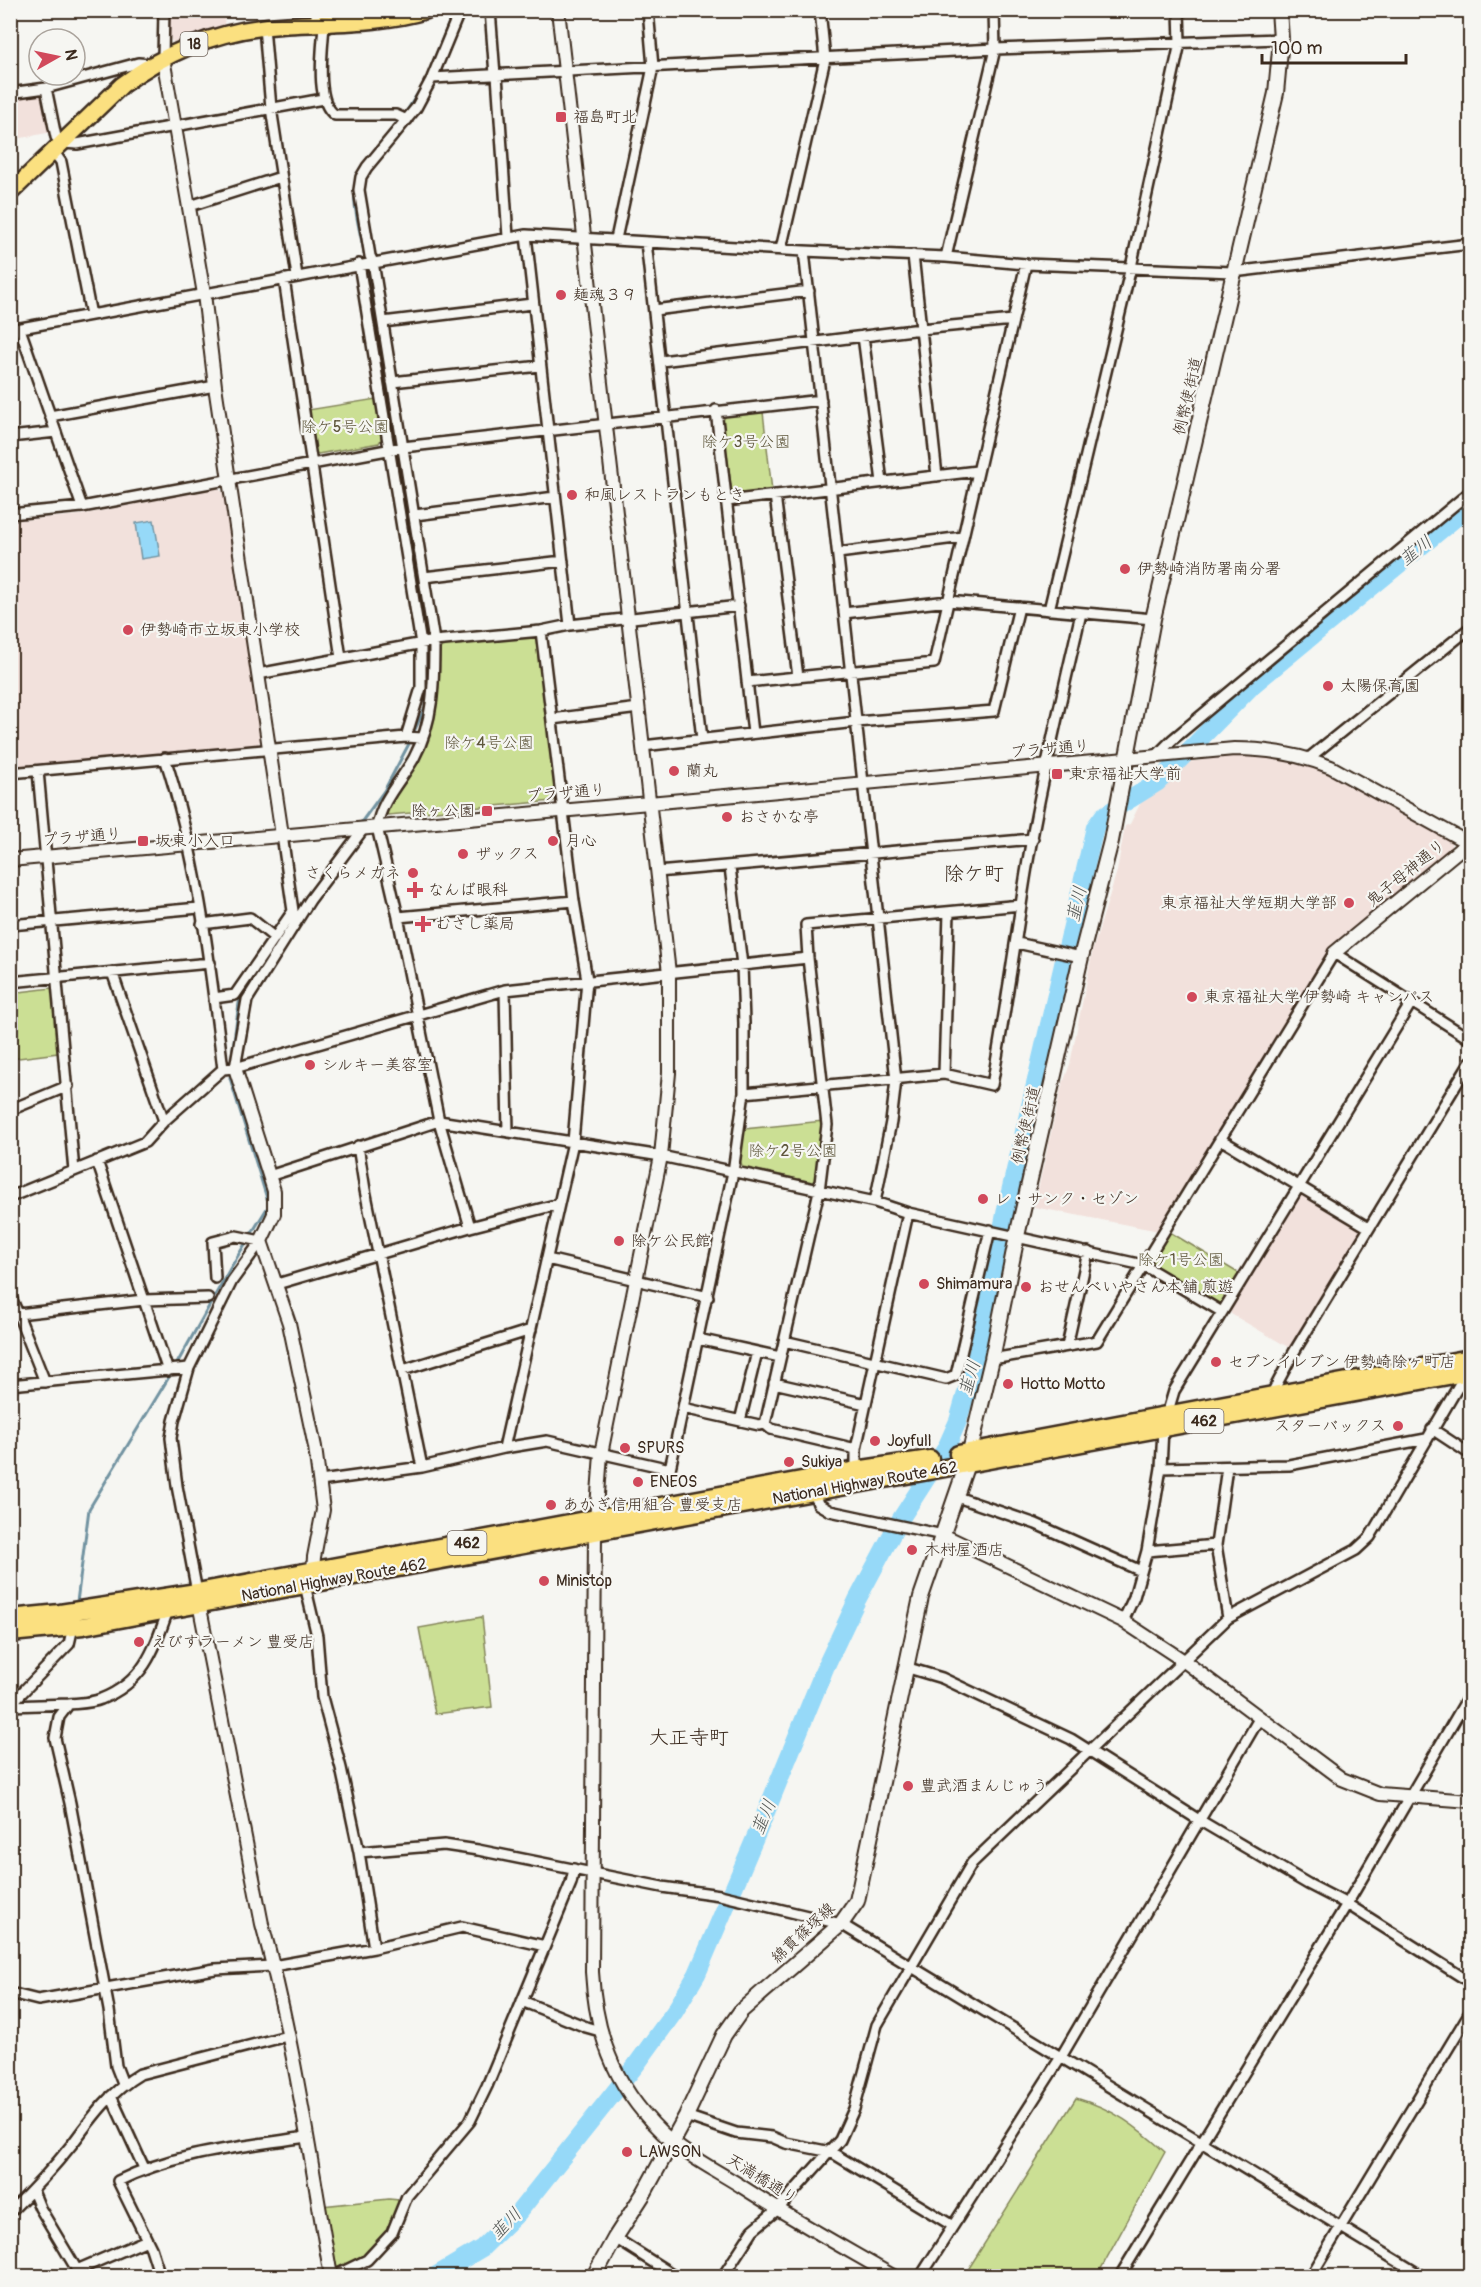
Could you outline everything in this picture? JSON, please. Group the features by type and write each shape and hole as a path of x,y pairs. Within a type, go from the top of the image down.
{"highway":[{"name":"National Highway Route 462","path":"1166,1420 1271,1395 1469,1368"},
{"name":"National Highway Route 462","path":"10,1618 198,1597 596,1526 814,1492 943,1462 1166,1420 1469,1368"},
{"name":"National Highway Route 462","path":"596,1526 856,1470 919,1467"},
{"name":"National Highway Route 462","path":"10,1633 73,1627 168,1610 198,1597"}],"main road":[{"name":"18","path":"10,193 122,85 158,61 200,41 264,27 319,20 389,19 428,10"},
{"name":"例幣使街道","path":"943,1535 969,1458 992,1359 1017,1236 1113,826 1153,619 1276,93 1281,39 1279,10"},
{"name":"綿貫篠塚線","path":"594,2277 686,2116 724,2035 741,2011 841,1924 857,1901 921,1597 943,1535"}],"street":[{"path":"164,10 158,61 175,126 190,206 268,748 294,911 235,995 214,998"},
{"path":"460,10 432,78 416,108 368,167 359,183 434,641 432,709 415,756 379,813 377,827 440,1121 470,1227"},
{"path":"490,10 508,237"},
{"name":"天満橋通り","path":"558,10 669,973 669,1073 661,1156 601,1454 596,1526 592,1972 596,2014 600,2031 618,2076 650,2120 672,2142 778,2209 893,2277"},
{"path":"616,239 653,67 648,10"},
{"path":"781,249 825,59 820,10"},
{"path":"946,257 995,49 994,10"},
{"path":"1049,610 1131,267 1180,43 1179,10"},
{"path":"319,20 323,99 331,112 335,115 396,115 407,120"},
{"path":"264,27 271,108 297,276"},
{"path":"432,78 995,49 1281,39"},
{"path":"10,93 46,88 138,63 158,61"},
{"path":"46,88 91,315"},
{"path":"59,147 323,99"},
{"path":"190,206 281,177"},
{"path":"81,507 56,432 15,329 526,235 913,255 1026,264 1233,272 1470,244"},
{"path":"526,235 570,625"},
{"path":"646,242 702,739"},
{"path":"804,251 896,1080 891,1122 875,1202"},
{"path":"913,255 937,476"},
{"path":"359,264 421,644 421,688 406,736"},
{"path":"747,682 934,663 1026,264"},
{"path":"284,279 341,658"},
{"path":"654,310 808,291"},
{"path":"383,322 532,304"},
{"path":"660,361 1013,320"},
{"path":"863,336 882,482"},
{"path":"392,382 540,366"},
{"path":"50,416 215,386"},
{"path":"10,514 81,507 403,447 821,400"},
{"path":"716,410 753,733"},
{"path":"10,437 56,432"},
{"path":"728,501 977,471"},
{"path":"1155,757 1172,740 1470,492"},
{"path":"775,495 798,677"},
{"path":"414,515 555,497"},
{"path":"838,553 963,537"},
{"path":"424,577 563,561"},
{"path":"844,613 948,601 1153,619"},
{"path":"258,674 434,641 541,631 570,625 739,606"},
{"path":"643,746 856,722 994,711 1019,607"},
{"path":"744,1093 944,1074 992,1085 1033,839 1081,613"},
{"path":"1309,758 1470,628"},
{"path":"504,1448 573,1142 587,980 574,901 541,631"},
{"path":"552,719 639,708"},
{"path":"10,773 406,736 422,738"},
{"name":"プラザ通り","path":"10,860 1047,765 1257,749 1281,751 1309,758 1331,767 1470,843"},
{"path":"165,758 179,801 229,1069 274,1191 274,1214 261,1241 232,1281 189,1368 171,1438 177,1486 198,1597 262,1924 287,2036 332,2277 367,2260 392,2232 407,2196 470,2121 487,2086 545,1946 571,1883 574,1869"},
{"path":"38,771 74,1171"},
{"path":"229,1069 247,1000 309,900 364,828"},
{"path":"657,872 1033,839"},
{"name":"鬼子母神通り","path":"1334,953 1470,843"},
{"path":"321,1481 422,1467 504,1448 547,1441 670,1469 733,1172 744,1093 742,965 730,867"},
{"path":"398,917 574,901"},
{"path":"765,1424 819,1191 827,1125 806,925 1021,905"},
{"path":"10,926 199,908"},
{"path":"944,1074 949,912"},
{"path":"202,924 250,918 275,938"},
{"path":"1017,943 1081,957"},
{"path":"992,1359 1097,1341 1334,953 1470,1038"},
{"path":"10,1197 145,1142 164,1121 229,1069 418,1013 505,990 808,958"},
{"path":"10,982 210,963"},
{"path":"112,972 164,1121"},
{"path":"505,990 508,1132"},
{"path":"1123,1622 1134,1597 1147,1551 1161,1468 1166,1420 1174,1391 1411,1003"},
{"path":"1271,1395 1294,1352 1470,1062"},
{"path":"10,1110 68,1086"},
{"path":"269,1176 440,1121 661,1156 875,1202 908,1213 1143,1265 1222,1312"},
{"path":"1220,1139 1369,1228"},
{"path":"358,1146 422,1467"},
{"path":"97,1161 168,1371"},
{"path":"277,1284 470,1227 559,1204"},
{"path":"856,1470 856,1449 908,1213"},
{"path":"784,1341 946,1379 956,1376 990,1230"},
{"path":"215,1278 213,1242 236,1236 261,1241"},
{"path":"261,1241 289,1323 312,1427 321,1481 323,1510 309,1578 322,1697 341,1768 359,1852 374,1948"},
{"path":"1067,1346 1088,1252"},
{"path":"547,1259 708,1297"},
{"path":"10,1295 45,1382"},
{"path":"18,1314 144,1300 208,1298"},
{"path":"403,1370 531,1330"},
{"path":"698,1340 780,1357"},
{"path":"740,1420 757,1352"},
{"path":"10,1385 189,1368"},
{"path":"723,2277 753,2230 778,2209 840,2140 854,2109 877,2025 972,1863 1228,1618 1356,1550 1370,1537 1469,1368"},
{"path":"774,1383 866,1404"},
{"path":"683,1408 765,1424 771,1429 856,1449"},
{"path":"1432,1429 1470,1454"},
{"path":"1161,1468 1289,1465 1426,1439"},
{"path":"1227,1467 1216,1545 1228,1618"},
{"path":"814,1492 818,1504 830,1511 886,1525 943,1535 1123,1622 1185,1661 1342,1779 1380,1794 1470,1801"},
{"path":"957,1497 1036,1524 1141,1571"},
{"path":"1147,1551 1216,1545"},
{"path":"11,1706 69,1704 100,1700 136,1677 151,1656 168,1610"},
{"path":"11,1706 69,1644 73,1627"},
{"path":"905,1667 942,1678 1071,1739 1199,1820 1308,1884 1347,1904 1470,1982"},
{"path":"1120,2277 1347,1904 1470,1694"},
{"path":"69,1704 59,1717 55,1738 70,1803 109,2010 116,2066 123,2084"},
{"path":"1461,1710 1470,1716"},
{"path":"921,2277 1061,2057 1260,1717"},
{"path":"359,1852 444,1845 478,1850 593,1874 720,1895 841,1924 1422,2277"},
{"path":"10,1993 38,2000 214,1970 273,1966 374,1948 462,1927 545,1946"},
{"path":"522,2001 600,2031"},
{"path":"1311,2277 1470,2012"},
{"path":"10,2212 33,2191 93,2114 123,2084 141,2074 287,2036"},
{"path":"111,2096 144,2168"},
{"path":"686,2116 736,2133 772,2138 831,2152 953,2226"},
{"path":"160,2277 152,2248 117,2181 144,2168 202,2153 306,2137"},
{"path":"33,2191 40,2208 77,2273 147,2240"},
{"path":"615,2238 675,2277"}],"shaded area":[{"path":"169,11 225,11 224,26 174,44 170,38"},
{"path":"43,94 52,132 11,140 10,96"},
{"name":"伊勢崎市立坂東小学校","path":"217,488 224,493 262,739 258,744 11,770 11,521 80,515"},
{"name":"東京福祉大学 伊勢崎 キャンパス","path":"1241,755 1273,756 1327,771 1451,842 1451,849 1336,943 1159,1231 1034,1207 1061,1089 1070,1064 1093,949 1117,871 1125,826 1130,824 1142,800 1180,772 1188,762"},
{"path":"1304,1194 1362,1228 1362,1234 1294,1346 1288,1347 1231,1314 1230,1307 1299,1195"}],"green space":[{"name":"除ケ5号公園","path":"376,399 382,438 379,443 318,454 314,451 308,410"},
{"name":"除ケ3号公園","path":"763,412 772,491 734,495 722,421 726,416"},
{"name":"除ケ4号公園","path":"535,636 539,638 556,796 553,801 388,815 385,809 426,737 436,712 440,649 443,645"},
{"path":"52,988 58,1053 11,1059 11,993"},
{"name":"除ケ2号公園","path":"823,1121 817,1179 812,1182 743,1167 740,1161 744,1129"},
{"name":"除ケ1号公園","path":"1168,1231 1240,1274 1224,1302 1218,1304 1155,1267 1152,1260"},
{"path":"482,1617 492,1707 435,1714 419,1628"},
{"path":"1076,2098 1102,2107 1124,2119 1165,2152 1097,2276 964,2276"},
{"path":"399,2200 386,2235 366,2258 334,2273 322,2206"}],"water":[{"path":"154,520 160,556 141,559 136,523"}],"waterway":[{"path":"427,77 454,10"},
{"path":"406,112 423,85"},
{"path":"385,138 399,121"},
{"path":"361,169 357,178 355,199 365,257"},
{"path":"367,270 394,436"},
{"path":"398,462 426,630 425,707 413,734"},
{"name":"韮川","path":"435,2276 482,2248 518,2213 636,2065 675,2011 697,1974 825,1668 857,1600 898,1523 946,1448 958,1421 978,1351 1006,1209 1095,827 1103,816 1158,782 1254,684 1470,506"},
{"path":"360,824 384,791 411,740"},
{"path":"345,846 355,832"},
{"path":"231,1063 239,1003 270,952"},
{"path":"175,1367 269,1205 230,1078 231,1069"},
{"path":"77,1602 89,1509 172,1372"}],"place":[{"name":"福島町北","path":"561,117"},
{"name":"麺魂３９","path":"561,295"},
{"name":"和風レストランもとき","path":"572,495"},
{"name":"伊勢崎消防署南分署","path":"1125,569"},
{"name":"伊勢崎市立坂東小学校","path":"128,630"},
{"name":"太陽保育園","path":"1328,686"},
{"name":"蘭丸","path":"674,771"},
{"name":"東京福祉大学前","path":"1057,774"},
{"name":"除ヶ公園","path":"487,811"},
{"name":"おさかな亭","path":"727,817"},
{"name":"坂東小入口","path":"143,841"},
{"name":"月心","path":"553,841"},
{"name":"ザックス","path":"463,854"},
{"name":"さくらメガネ","path":"413,873"},
{"name":"なんば眼科","path":"415,890"},
{"name":"東京福祉大学短期大学部","path":"1349,903"},
{"name":"むさし薬局","path":"423,924"},
{"name":"東京福祉大学 伊勢崎 キャンパス","path":"1192,997"},
{"name":"シルキー美容室","path":"310,1065"},
{"name":"レ・サンク・セゾン","path":"983,1199"},
{"name":"除ケ公民館","path":"619,1241"},
{"name":"Shimamura","path":"924,1284"},
{"name":"おせんベいやさん本舗 煎遊","path":"1026,1287"},
{"name":"セブンイレブン 伊勢崎除ヶ町店","path":"1216,1362"},
{"name":"Hotto Motto","path":"1008,1384"},
{"name":"スターバックス","path":"1398,1426"},
{"name":"Joyfull","path":"875,1441"},
{"name":"SPURS","path":"625,1448"},
{"name":"Sukiya","path":"789,1462"},
{"name":"ENEOS","path":"638,1482"},
{"name":"あかぎ信用組合 豊受支店","path":"551,1505"},
{"name":"木村屋酒店","path":"912,1550"},
{"name":"Ministop","path":"544,1581"},
{"name":"えびすラーメン 豊受店","path":"139,1642"},
{"name":"豊武酒まんじゅう","path":"908,1786"},
{"name":"LAWSON","path":"627,2152"}],"district":[{"name":"除ケ町","path":"974,873"},
{"name":"大正寺町","path":"689,1737"}]}
